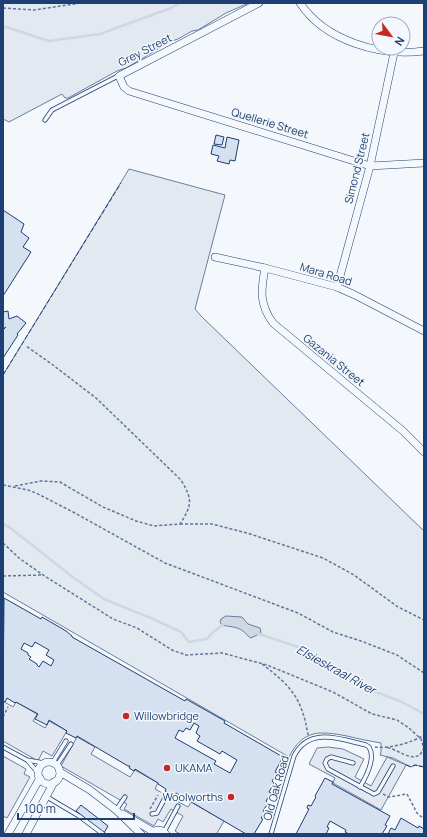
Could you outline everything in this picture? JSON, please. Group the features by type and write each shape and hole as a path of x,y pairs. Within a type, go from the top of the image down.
{"street":[{"name":"Grey Street","path":"119,76 259,3"},
{"path":"300,3 303,8 319,23 338,36 357,44 371,47"},
{"path":"411,52 424,51"},
{"name":"Simond Street","path":"337,287 370,166 393,56"},
{"name":"Quellerie Street","path":"119,76 124,87 129,91 370,166 424,163"},
{"name":"Mara Road","path":"215,257 265,268 337,287 424,331"},
{"name":"Gazania Street","path":"265,268 262,297 267,314 279,330 403,431 424,452"},
{"path":"8,834 39,776 40,768 44,764 57,767 76,782 90,790 118,811 141,834"},
{"path":"26,834 55,782 59,778 57,767"},
{"path":"39,776 47,783 76,782"},
{"path":"118,811 153,833 158,830 165,833"}],"lane":[{"name":"Grey Street","path":"45,120 52,110 119,76"},
{"path":"309,740 316,737 330,737 366,745 370,748 371,755 366,777 360,787"},
{"name":"Old Oak Road","path":"272,833 294,756 300,746 309,740"},
{"path":"57,767 66,741"},
{"path":"57,767 70,744"},
{"path":"3,747 27,760 44,764"},
{"path":"353,763 332,757 327,759 325,763 328,769 372,794 376,794 378,792 393,766"},
{"path":"27,760 39,776"},
{"path":"47,797 79,816 103,834"},
{"path":"118,811 125,797"},
{"path":"152,814 157,813 165,798"},
{"path":"165,833 178,806"}],"path":[{"path":"3,8 34,10 81,3"},
{"path":"26,346 96,398 181,480 189,492 190,503 186,515 180,524"},
{"path":"10,487 41,481 60,482 103,507 136,521 154,526 212,524 247,533 323,558 354,575 398,606 424,620"},
{"path":"3,485 28,490 41,495 165,563 298,613 333,632 397,655 424,673"},
{"path":"3,543 19,558 43,575 113,619 137,628 180,654 195,655 222,653 260,663 333,692 372,714 397,720 409,728 423,741 424,748"},
{"path":"3,576 43,575"},
{"path":"260,663 286,684 294,693 304,714 309,740"},
{"path":"3,717 8,707"},
{"path":"366,745 385,747 403,743 424,735"},
{"path":"385,747 412,757 420,755 424,748 424,744"},
{"path":"378,792 389,797 407,794 418,813 424,819"}],"shaded area":[{"path":"3,3 249,3 226,13 198,30 192,31 169,42 126,68 117,71 68,98 65,98 62,94 9,122 3,119"},
{"path":"129,169 225,195 195,309 424,531 424,767 415,765 411,767 393,758 380,755 381,743 329,733 313,734 306,737 294,748 289,757 3,592 3,375"},
{"path":"226,616 242,617 248,624 260,628 261,633 251,638 240,629 222,625 220,622 221,619"},
{"path":"3,701 13,707 16,702 37,714 33,721 45,728 49,721 67,731 52,756 43,751 38,761 3,741"},
{"path":"77,737 95,747 91,754 130,777 135,770 158,783 155,789 188,807 191,802 224,821 217,833 218,834 180,834 175,831 183,816 171,809 163,822 158,819 154,826 124,809 127,804 61,766"},
{"path":"328,747 343,749 364,759 355,777 371,786 387,757 406,765 381,810 333,783 335,778 309,764 317,748"},
{"path":"3,756 26,769 24,774 30,777 7,818 3,816"}],"building":[{"path":"216,135 224,137 222,145 214,144"},
{"path":"227,137 239,140 235,161 230,160 229,164 217,161 219,156 211,154 213,145 225,148"},
{"path":"3,210 24,224 21,232 29,238 23,247 31,252 3,296"},
{"path":"8,311 9,319 17,316 26,323 17,334 18,335 3,358 3,330 6,327 3,329 3,312"},
{"name":"Willowbridge","path":"4,598 41,619 42,617 66,631 72,637 185,701 186,699 225,721 224,723 283,757 275,772 277,773 272,781 274,783 269,792 271,793 266,801 268,803 263,811 265,812 261,818 263,819 254,834 246,834 176,793 174,797 165,791 166,789 158,783 135,769 134,771 129,768 130,766 77,736 76,738 66,733 67,731 49,720 47,725 35,719 38,714 16,702 15,703 7,698 5,702 3,701","holes":["35,642 49,650 46,655 54,660 51,666 43,661 39,667 29,659 31,657 28,653 21,649 24,643 32,647","194,723 199,726 196,733 200,736 197,741 220,754 222,751 237,760 230,773 214,764 216,761 175,738 179,730 183,732 186,728 190,730"]},
{"path":"325,778 333,782 332,784 390,816 385,825 387,826 382,834 349,834 345,832 346,830 330,821 326,834 296,834 309,809 307,808 308,805 311,806"},
{"path":"81,805 108,826 104,833 76,811"},
{"path":"401,818 418,828 419,826 424,829 424,834 388,834 391,828 395,830"}],"waterway":[{"path":"3,26 49,41 100,34 171,8 180,3"},
{"name":"Elsieskraal River","path":"3,524 104,599 181,632 189,642 207,639 225,623"},
{"name":"Elsieskraal River","path":"256,633 298,647 368,689 402,702 424,714"}],"fence":[{"path":"3,375 121,183"},
{"path":"406,765 411,767 415,765 424,767"}],"place":[{"name":"Willowbridge","path":"126,716"},
{"name":"UKAMA","path":"167,768"},
{"name":"Woolworths","path":"231,797"}]}
